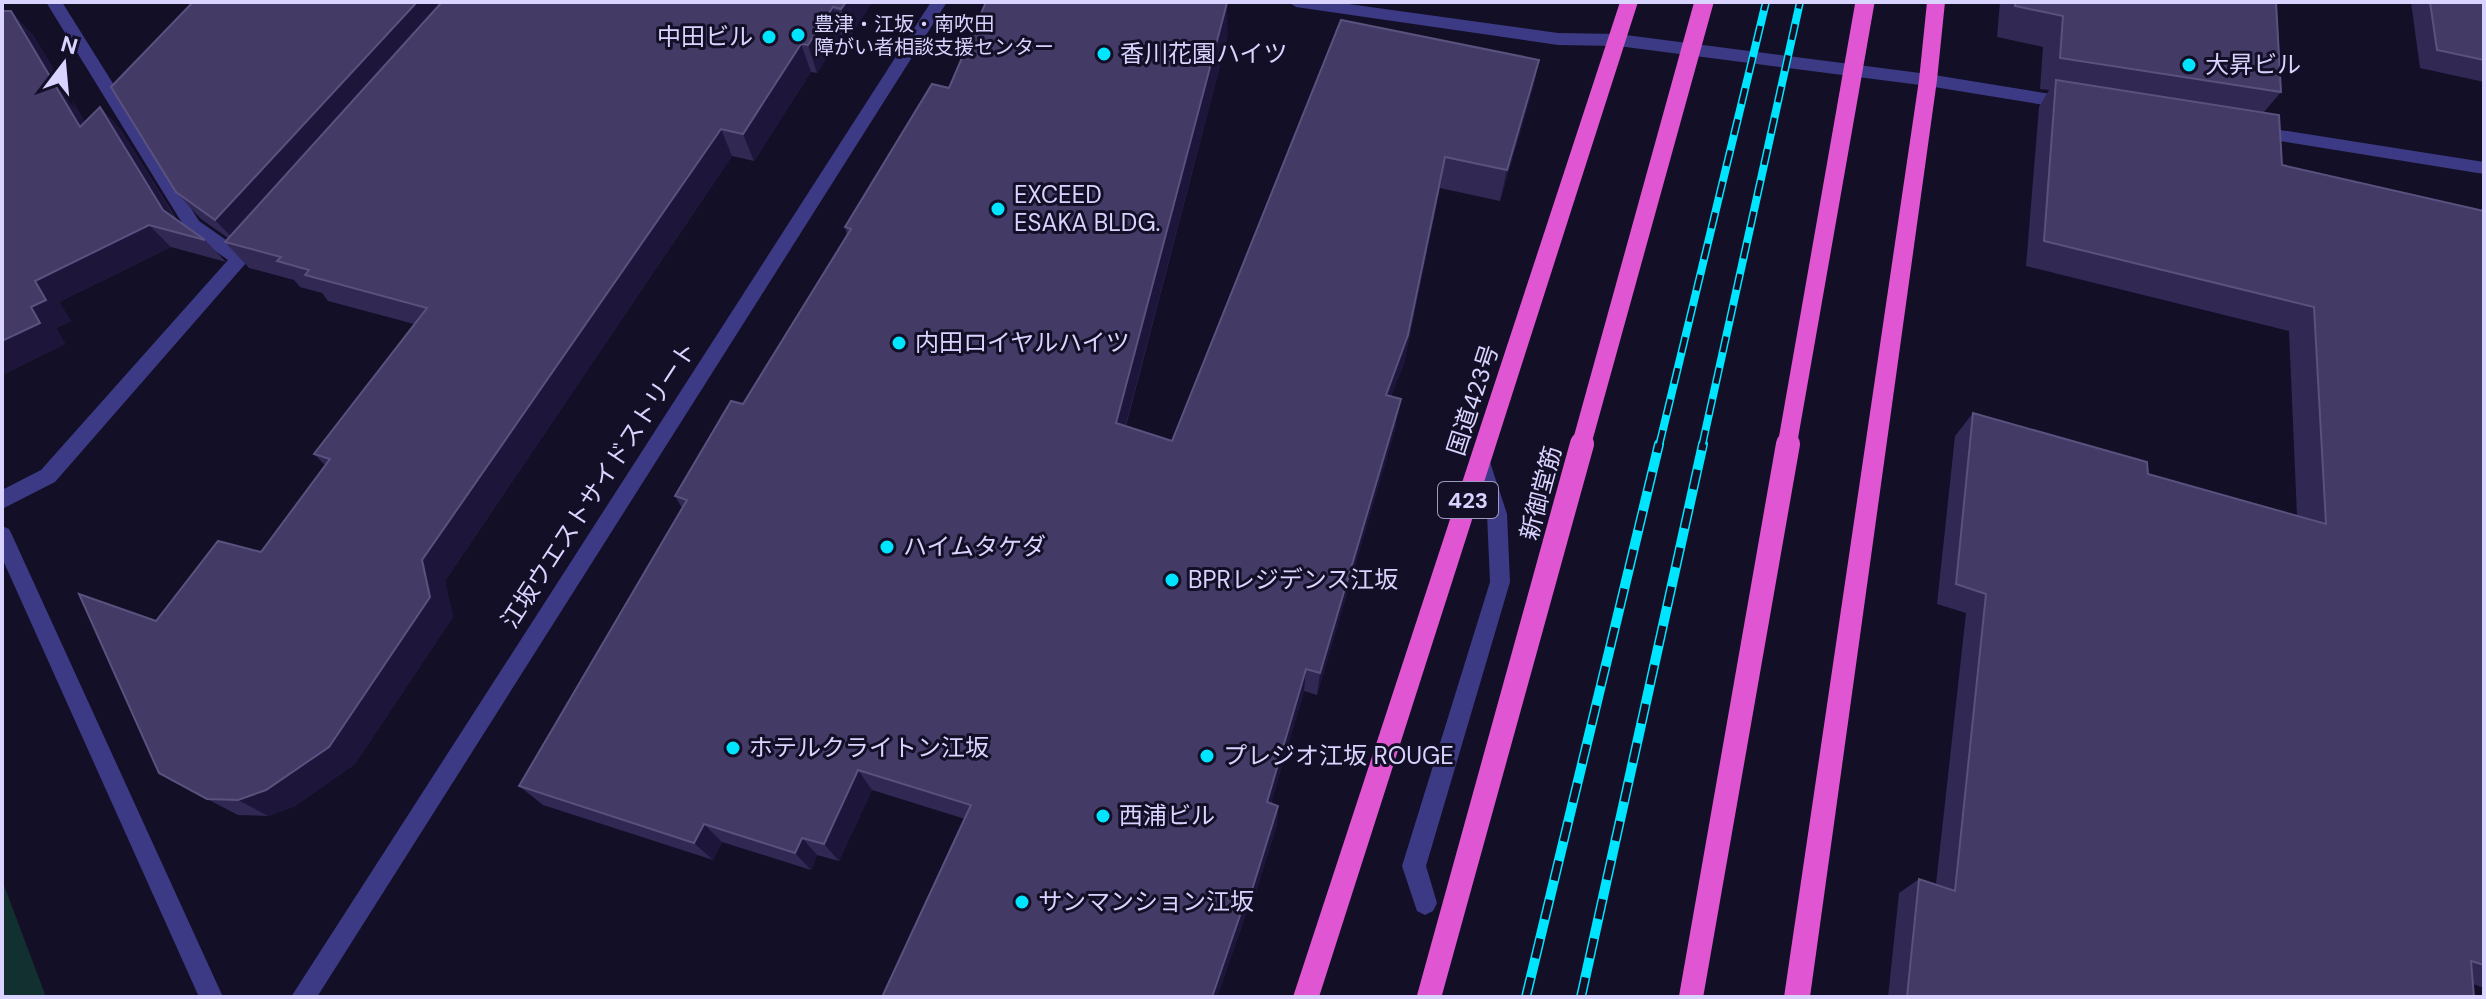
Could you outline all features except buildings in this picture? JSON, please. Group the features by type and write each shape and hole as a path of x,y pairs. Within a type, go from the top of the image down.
{"highway":[{"name":"国道423号","path":"1306,997 1629,2"},
{"name":"新御堂筋","path":"1429,997 1704,2"},
{"path":"1691,997 1865,2"},
{"path":"1797,997 1928,80 1936,2"}],"street":[{"path":"54,2 193,226 240,259"},
{"name":"江坂ウエストサイドストリート","path":"303,997 939,2"},
{"path":"1296,2 1558,39 1618,40 1928,80 2083,105"},
{"path":"2237,129 2484,168"},
{"path":"2,500 48,476 272,224"},
{"path":"1425,903 1414,866 1500,582 1497,514 1480,462"},
{"path":"2,535 211,997"}],"green space":[{"path":"2,880 46,997 2,997"}],"railway":[{"path":"1659,446 1766,2"},
{"path":"1702,446 1800,2"},
{"path":"1526,997 1659,444"},
{"path":"1581,997 1703,444"}],"place":[{"name":"豊津・江坂・南吹田 障がい者相談支援センター","path":"798,35"},
{"name":"中田ビル","path":"769,37"},
{"name":"香川花園ハイツ","path":"1104,54"},
{"name":"大昇ビル","path":"2189,65"},
{"name":"EXCEED ESAKA BLDG.","path":"998,209"},
{"name":"内田ロイヤルハイツ","path":"899,343"},
{"name":"ハイムタケダ","path":"887,547"},
{"name":"BPRレジデンス江坂","path":"1172,580"},
{"name":"ホテルクライトン江坂","path":"733,748"},
{"name":"プレジオ江坂 ROUGE","path":"1207,756"},
{"name":"西浦ビル","path":"1103,816"},
{"name":"サンマンション江坂","path":"1022,902"}]}
